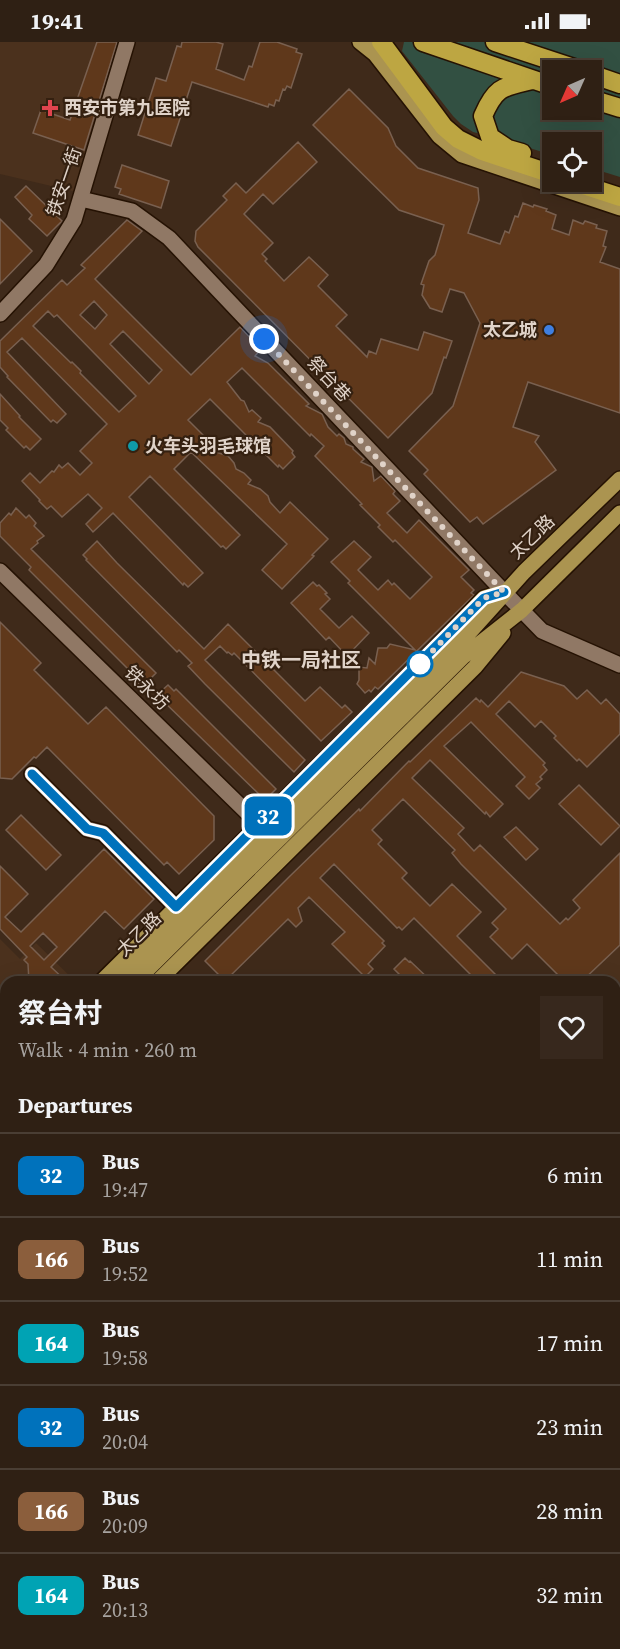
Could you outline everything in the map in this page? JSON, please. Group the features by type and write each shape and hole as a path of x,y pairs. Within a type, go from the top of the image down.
{"highway":[{"path":"381,42 444,127 458,139 482,151 542,171"},
{"path":"423,42 542,83"},
{"path":"495,42 527,48 556,60"},
{"path":"602,78 620,84"},
{"path":"532,80 503,87 490,100 483,116 490,138 508,149 542,160"},
{"path":"602,102 620,108"},
{"path":"602,179 620,185"},
{"path":"602,191 620,197"}],"main road":[{"path":"360,42 375,54 439,136 462,155 620,208"},
{"name":"太乙路","path":"124,976 264,829 460,643 504,592 620,479"},
{"name":"太乙路","path":"141,976 464,656 522,610 620,513"},
{"path":"163,976 475,668 522,610"},
{"path":"107,976 176,907 264,829"}],"street":[{"name":"铁安一街","path":"0,314 46,265 74,220 128,42"},
{"name":"祭台巷","path":"81,199 132,211 169,238 542,631 620,665"},
{"name":"铁永坊","path":"0,571 264,829"},
{"path":"32,774 87,829 103,833 176,907"}],"shaded area":[{"name":"西安市第九医院","path":"0,42 120,42 77,192 0,174"},
{"path":"620,912 620,976 555,976"},
{"path":"0,939 20,959 36,943 70,976 0,976"}],"green space":[{"path":"404,42 620,42 620,177 602,171 602,132 542,132 542,152 473,132 453,116 402,51"}],"building":[{"path":"97,42 117,42 84,150 33,133 41,110 70,120"},
{"path":"182,42 223,44 216,69 244,80 249,66 252,67 260,42 277,42 297,49 296,52 302,54 291,88 287,86 285,90 283,89 279,101 276,100 274,106 269,104 268,107 192,82 171,146 138,135 156,78 166,81 177,46 181,47"},
{"path":"349,89 388,128 396,146 418,168 478,188 479,200 468,233 500,244 505,231 509,233 515,216 518,217 523,203 533,207 534,205 556,215 552,229 569,235 573,220 583,224 585,221 597,225 596,228 607,231 603,246 606,247 600,262 620,269 620,413 528,382 513,427 539,436 535,442 556,470 483,524 477,517 470,522 424,474 428,470 409,451 453,406 480,323 464,293 450,289 442,312 430,308 422,295 424,285 421,284 429,261 435,255 444,225 399,210 313,125"},
{"path":"298,142 317,162 273,204 263,194 244,214 273,243 262,254 267,259 265,261 284,281 309,257 328,275 318,286 347,315 336,326 367,357 369,351 376,354 381,339 418,350 424,332 452,341 432,393 388,438 198,247 195,241 196,231 227,200 223,196 236,183 246,193"},
{"path":"122,165 169,181 161,208 119,194 121,189 115,187"},
{"path":"26,186 62,221 47,236 29,219 32,215 15,197"},
{"path":"0,219 32,251 0,284"},
{"path":"127,220 142,231 95,279 191,375 240,327 261,349 255,356 268,363 309,404 306,406 322,414 328,427 337,436 339,434 344,438 346,444 353,447 364,459 361,462 372,467 374,481 381,476 395,491 393,494 400,501 387,513 407,533 419,520 469,570 461,577 474,590 471,593 474,595 378,689 375,687 371,692 369,690 365,693 357,684 359,667 367,668 369,658 375,664 378,648 387,648 390,644 415,650 348,583 350,581 331,562 354,541 371,557 358,570 378,590 388,580 410,599 432,577 395,540 393,542 378,527 380,525 360,505 362,504 315,456 324,446 311,434 310,436 242,368 227,382 244,401 249,412 252,410 261,418 258,422 270,427 293,451 295,457 283,469 279,465 278,467 210,399 188,420 219,448 216,452 228,456 236,469 251,480 248,484 260,489 268,496 270,502 280,513 290,502 328,539 282,589 262,570 287,544 191,452 174,469 240,535 226,549 221,547 150,476 129,497 203,573 188,587 184,583 183,585 113,513 93,532 86,524 102,508 88,494 62,517 51,506 47,509 22,481 30,473 40,483 59,465 62,468 68,463 80,475 92,463 80,451 107,424 22,338 7,352 66,414 57,423 53,420 51,422 0,367 0,341 62,280 67,285 85,268 81,265","holes":["94,301 107,315 95,329 80,315","48,311 54,317 57,315 136,396 119,412 80,373 81,371 33,326","123,331 162,370 149,384 110,344"]},
{"path":"0,394 41,439 30,450 26,446 24,448 6,430 8,428 0,420"},
{"path":"16,508 26,518 29,515 36,523 34,526 44,536 31,549 156,673 144,685 141,681 137,685 128,675 131,672 29,570 31,567 0,536 0,523"},
{"path":"97,541 204,649 228,624 305,701 320,687 342,708 345,705 352,712 321,741 234,653 232,655 227,653 220,646 205,660 305,760 294,772 188,666 192,663 179,650 177,652 86,560 83,555"},
{"path":"313,582 327,593 325,594 330,599 320,609 339,628 352,616 369,633 347,656 329,637 326,640 291,603"},
{"path":"0,622 41,663 34,670 88,724 106,707 214,816 214,840 179,874 167,862 164,865 47,747 12,779 0,778"},
{"path":"521,672 564,686 577,699 587,690 601,704 606,699 620,714 620,734 587,767 579,759 577,761 554,738 556,736 541,721 535,727 509,701 496,714 545,763 543,765 547,770 536,784 540,788 529,799 516,786 525,777 471,722 444,746 503,804 490,817 430,760 412,778 464,828 458,834 474,851 480,845 560,924 566,918 568,920 580,908 573,900 620,853 620,945 587,976 559,976 527,944 512,959 490,937 498,929 492,923 506,909 461,864 452,853 455,850 403,799 372,830 382,840 378,844 407,873 402,878 430,906 452,884 481,912 457,936 497,976 472,976 414,918 402,930 397,928 334,864 320,878 384,941 382,943 385,946 368,964 373,969 366,976 332,944 345,932 309,897 298,908 302,921 296,927 288,919 230,976 220,976 205,961 359,809 360,811 476,698 488,707"},
{"path":"168,685 174,691 176,689 276,789 265,800 157,695"},
{"path":"579,785 620,826 601,845 559,804"},
{"path":"21,815 61,855 46,870 6,830"},
{"path":"516,827 538,849 526,860 504,837"},
{"path":"104,849 154,899 124,929 105,911 51,967 61,976 29,976 28,964 24,960 27,957 0,929 0,866 28,894 5,917 21,932","holes":["43,933 57,947 44,960 30,946"]},
{"path":"405,958 426,976 401,976 394,969"}],"bus line":[{"name":"32","path":"32,774 87,829 103,833 176,907 484,598 504,592"}],"place":[{"name":"西安市第九医院","path":"50,108"},
{"name":"太乙城","path":"549,330"},
{"name":"火车头羽毛球馆","path":"133,446"}],"district":[{"name":"中铁一局社区","path":"301,660"}],"route":[{"path":"264,339 504,592 484,598 420,664"}]}
